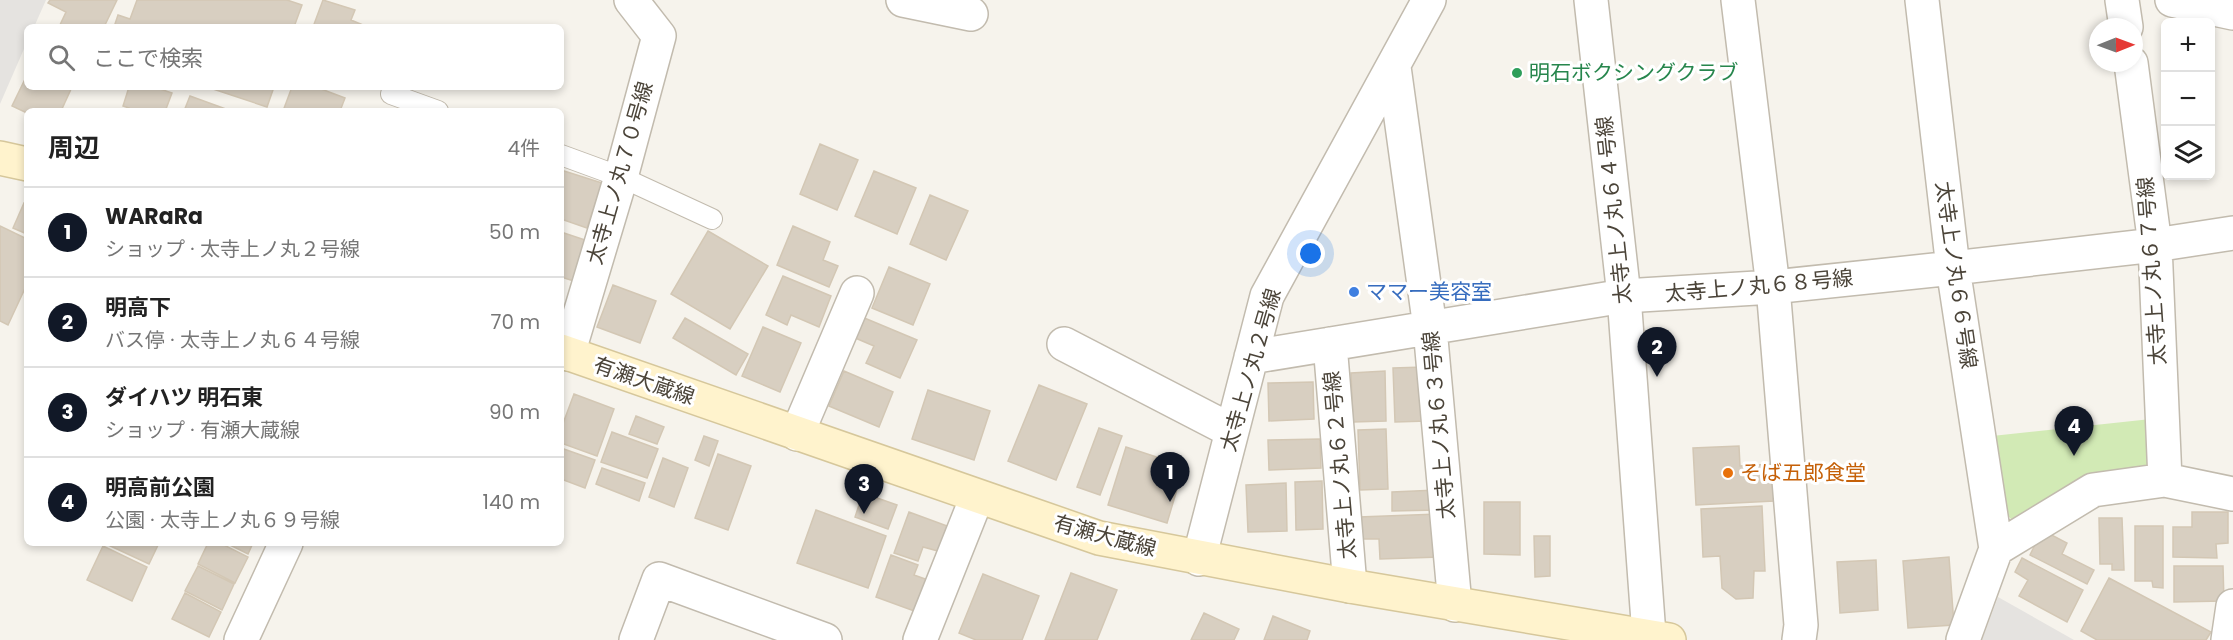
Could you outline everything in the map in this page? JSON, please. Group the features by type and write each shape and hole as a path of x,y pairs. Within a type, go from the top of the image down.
{"main road":[{"path":"0,158 24,164"},
{"name":"有瀬大蔵線","path":"564,352 1099,538 1199,559 1655,638"}],"street":[{"name":"太寺上ノ丸７０号線","path":"564,352 621,177 659,36 631,0"},
{"path":"903,0 971,14"},
{"name":"太寺上ノ丸２号線","path":"1199,559 1267,296 1429,0"},
{"name":"太寺上ノ丸６４号線","path":"1591,0 1624,296 1655,638"},
{"path":"1738,0 1773,287 1801,625 1799,640"},
{"name":"太寺上ノ丸６６号線","path":"1922,0 1953,268 1995,549"},
{"path":"2122,0 2125,18"},
{"path":"2172,0 2233,13"},
{"name":"太寺上ノ丸６３号線","path":"1394,67 1430,328 1455,605"},
{"name":"太寺上ノ丸６７号線","path":"2132,72 2155,245 2165,480"},
{"name":"太寺上ノ丸６８号線","path":"1251,357 1624,296 1773,287 2155,245 2233,233"},
{"path":"797,434 857,293"},
{"path":"1064,344 1232,431"},
{"name":"太寺上ノ丸６２号線","path":"1330,344 1350,586"},
{"path":"1963,640 1995,549 2093,490 2165,480 2233,494"},
{"path":"920,640 977,497"},
{"path":"241,640 285,546"},
{"path":"636,640 659,579 825,640"},
{"path":"2228,640 2233,606"}],"lane":[{"path":"392,94 430,108"},
{"path":"564,156 621,177 712,219"}],"green space":[{"path":"2151,419 2155,475 2083,485 2011,519 2000,507 1992,436"}],"shaded area":[{"path":"0,0 46,0 35,24 24,24 24,49 0,104"},
{"path":"1998,597 2074,640 1982,640"}],"building":[{"path":"50,0 117,0 105,24 60,24 66,12 48,3"},
{"path":"137,0 287,0 302,5 295,24 115,24 118,15 130,19"},
{"path":"323,0 355,10 351,20 361,24 314,24"},
{"path":"24,81 24,90 71,90 62,108 24,108 24,112 12,106"},
{"path":"128,90 163,90 172,93 166,108 123,106"},
{"path":"216,90 273,90 267,107"},
{"path":"291,90 324,90 345,98 341,108 284,108"},
{"path":"190,96 223,108 185,108"},
{"path":"820,144 858,160 837,210 800,194"},
{"path":"564,171 602,183 587,228 564,220"},
{"path":"874,171 916,188 897,234 855,216"},
{"path":"930,195 968,211 946,260 910,244"},
{"path":"24,203 24,233 13,228"},
{"path":"0,226 24,238 24,290 8,325 0,321"},
{"path":"793,226 830,242 823,260 838,266 829,287 777,265"},
{"path":"708,231 768,266 730,329 671,294"},
{"path":"564,233 591,242 577,282 564,278"},
{"path":"889,267 930,284 913,325 872,308"},
{"path":"783,276 831,296 819,327 791,315 787,325 766,315"},
{"path":"613,285 656,301 640,343 597,327"},
{"path":"862,317 917,340 900,378 866,363 874,346 853,337"},
{"path":"685,318 748,354 736,375 673,338"},
{"path":"763,327 801,343 780,392 742,376"},
{"path":"1424,367 1427,421 1395,422 1393,368"},
{"path":"844,371 893,392 879,427 829,406"},
{"path":"1385,371 1386,421 1353,422 1351,373"},
{"path":"1313,382 1314,419 1269,421 1268,383"},
{"path":"1039,385 1087,404 1056,480 1008,461"},
{"path":"928,390 990,411 974,460 912,439"},
{"path":"574,394 614,409 597,456 564,444 564,421"},
{"path":"636,416 664,427 657,444 629,434"},
{"path":"1099,428 1122,436 1100,495 1077,487"},
{"path":"1386,429 1388,489 1360,490 1358,430"},
{"path":"612,432 658,449 647,478 601,462"},
{"path":"704,436 718,441 709,466 695,460"},
{"path":"1320,439 1321,468 1269,470 1268,440"},
{"path":"1739,446 1740,466 1772,464 1774,501 1696,505 1693,448"},
{"path":"1126,447 1184,466 1167,523 1108,505"},
{"path":"564,449 595,460 585,488 564,480"},
{"path":"718,454 751,466 728,530 695,518"},
{"path":"663,458 688,468 674,507 649,497"},
{"path":"602,468 645,483 639,501 596,484"},
{"path":"1322,481 1323,529 1296,530 1295,482"},
{"path":"1286,483 1287,531 1248,532 1246,485"},
{"path":"1437,490 1438,510 1392,511 1392,492"},
{"path":"863,493 897,505 888,529 855,517"},
{"path":"1484,502 1520,502 1520,555 1484,554"},
{"path":"1762,506 1765,571 1754,571 1753,598 1736,599 1722,588 1720,556 1703,557 1701,509"},
{"path":"816,510 886,536 868,588 797,563"},
{"path":"909,512 947,526 938,551 923,547 918,561 894,553"},
{"path":"2192,512 2228,512 2228,543 2216,544 2217,558 2173,557 2173,527 2192,527"},
{"path":"1438,514 1440,557 1380,559 1379,539 1360,539 1359,517"},
{"path":"2099,518 2122,518 2124,570 2112,570 2112,564 2100,564"},
{"path":"2135,526 2163,526 2163,588 2153,587 2152,581 2135,581"},
{"path":"2042,530 2067,543 2062,554 2094,570 2087,584 2030,555"},
{"path":"1534,536 1550,536 1550,576 1535,577"},
{"path":"103,546 147,567 132,601 87,580"},
{"path":"110,546 158,546 149,564"},
{"path":"207,546 226,546 248,557 235,583 198,564"},
{"path":"232,546 252,546 248,554"},
{"path":"891,555 918,565 914,575 928,580 917,612 876,597"},
{"path":"1949,557 1954,625 1908,628 1903,561"},
{"path":"2022,558 2083,590 2067,622 2019,596 2028,580 2015,572"},
{"path":"1876,560 1878,610 1840,613 1837,562"},
{"path":"198,566 234,584 222,610 185,591"},
{"path":"2174,566 2223,566 2224,601 2174,602"},
{"path":"1071,573 1117,590 1097,640 1045,640"},
{"path":"983,574 1039,596 1022,640 976,640 959,633"},
{"path":"2109,578 2211,632 2206,640 2097,640 2081,631"},
{"path":"185,593 221,612 209,637 172,619"},
{"path":"1204,613 1239,629 1234,640 1191,640"},
{"path":"1273,616 1310,631 1307,640 1264,640"}],"place":[{"name":"明石ボクシングクラブ","path":"1517,73"},
{"name":"ママー美容室","path":"1354,292"},
{"name":"明高下","path":"1657,377"},
{"name":"明高前公園","path":"2074,456"},
{"name":"そば五郎食堂","path":"1728,473"},
{"name":"WARaRa","path":"1170,502"},
{"name":"ダイハツ 明石東","path":"864,514"}]}
